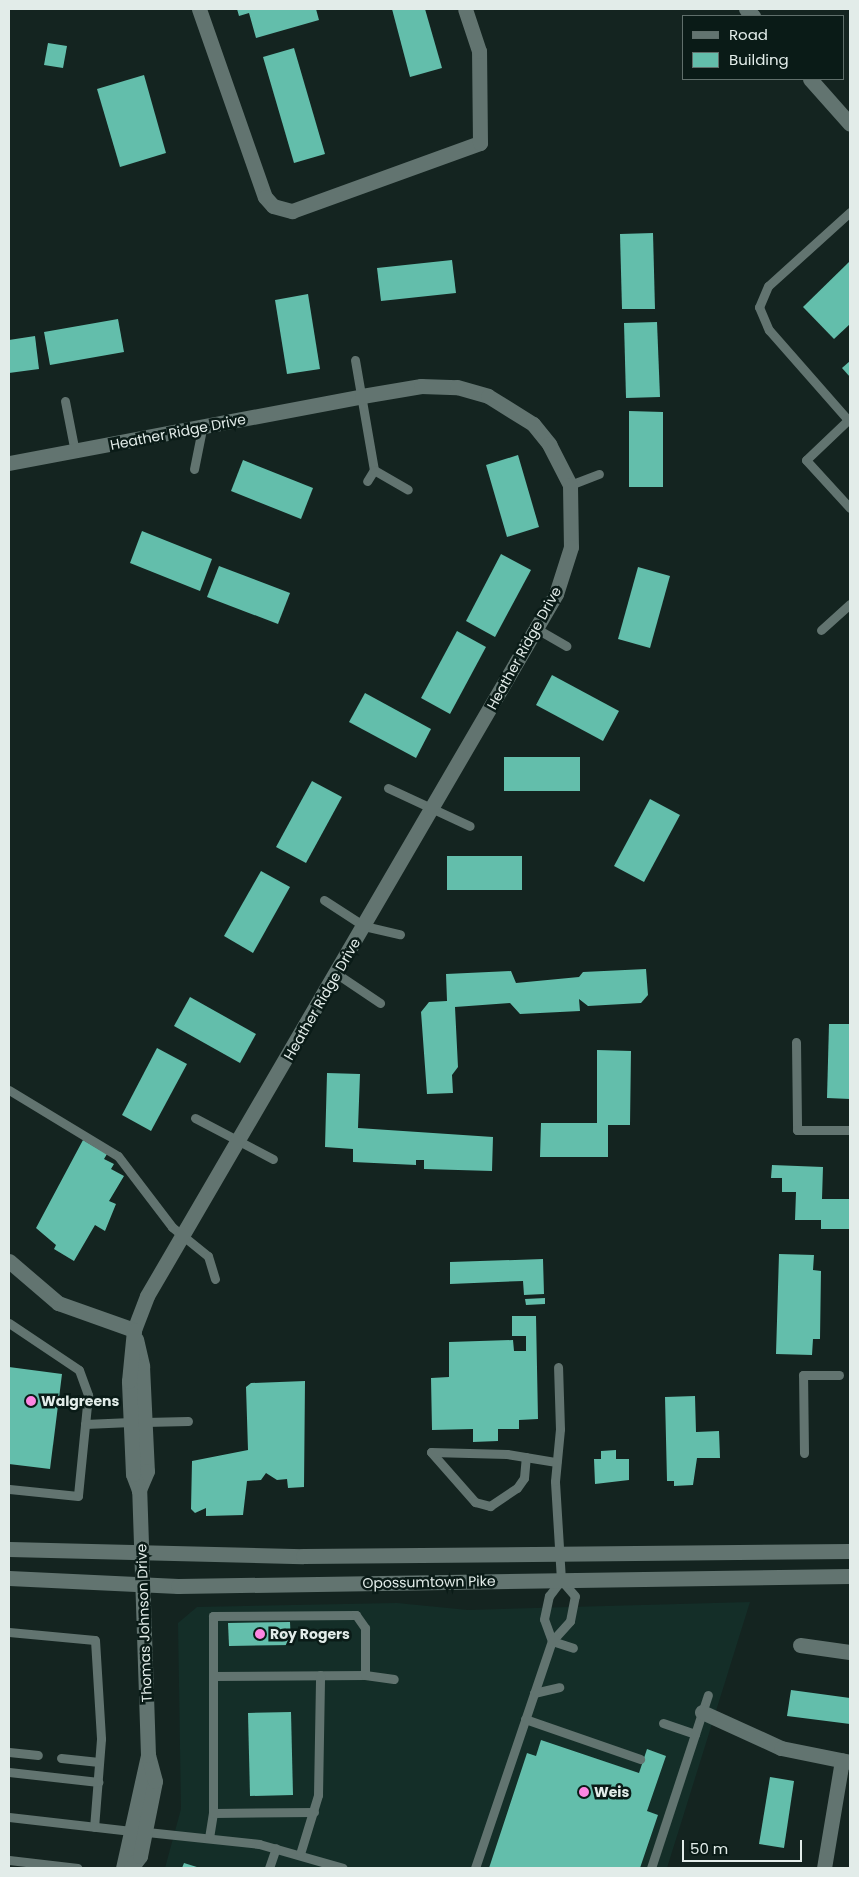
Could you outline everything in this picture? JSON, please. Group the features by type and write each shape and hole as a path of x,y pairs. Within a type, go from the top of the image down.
{"street":[{"path":"198,9 265,197 273,206 292,211 480,143 479,51 465,9"},
{"path":"811,80 850,124"},
{"name":"Heather Ridge Drive","path":"9,463 202,429 362,396 421,386 457,387 488,396 532,424 550,444 570,485 571,547 556,594 140,1309 134,1330"},
{"path":"9,1260 58,1303 134,1330"},
{"name":"Thomas Johnson Drive","path":"131,1868 140,1856 147,1832 155,1781 148,1755 141,1556 138,1422 142,1366 134,1330"},
{"name":"Opossumtown Pike","path":"9,1549 141,1556 850,1551"},
{"name":"Opossumtown Pike","path":"9,1578 142,1584 850,1576"},
{"path":"800,1645 850,1652"},
{"path":"702,1712 781,1748 846,1761 824,1868"},
{"name":"Thomas Johnson Drive","path":"123,1868 148,1755"}],"lane":[{"path":"850,212 768,286 759,307 769,330 848,420 806,460 850,508"},
{"path":"355,360 374,470 367,481"},
{"path":"65,401 75,452"},
{"path":"194,469 202,429"},
{"path":"374,470 408,490"},
{"path":"570,485 599,474"},
{"path":"821,630 850,604"},
{"path":"537,629 566,646"},
{"path":"388,788 430,811 470,826"},
{"path":"324,900 364,926 400,934"},
{"path":"336,974 380,1003"},
{"path":"796,1042 797,1130 850,1130"},
{"path":"9,1090 118,1156 172,1227 208,1256 215,1279"},
{"path":"195,1118 273,1159"},
{"path":"9,1323 79,1370 88,1395 78,1496 9,1489"},
{"path":"475,1868 552,1641 570,1621 574,1596 561,1580 559,1554 556,1462 560,1429 558,1366"},
{"path":"804,1453 803,1375 839,1375"},
{"path":"85,1424 188,1421"},
{"path":"526,1457 524,1478 517,1488 490,1506 475,1502 431,1452 507,1454 526,1457 556,1462"},
{"path":"552,1641 544,1619 549,1596 561,1580"},
{"path":"209,1838 213,1813 213,1616 356,1615 364,1628 365,1674"},
{"path":"9,1632 95,1640 99,1762 94,1826"},
{"path":"552,1641 573,1648"},
{"path":"213,1676 365,1674 394,1679"},
{"path":"300,1854 318,1795 320,1675"},
{"path":"534,1693 559,1686"},
{"path":"651,1868 708,1695"},
{"path":"525,1719 640,1759"},
{"path":"663,1723 695,1734"},
{"path":"9,1752 38,1755"},
{"path":"61,1758 99,1762"},
{"path":"9,1772 98,1782"},
{"path":"213,1813 314,1812"},
{"path":"9,1817 131,1831"},
{"path":"147,1832 209,1838 276,1848 300,1854 315,1864 342,1868"},
{"path":"269,1868 276,1848"},
{"path":"9,1860 74,1868"}],"shaded area":[{"path":"750,1602 667,1868 165,1868 181,1809 178,1623 197,1607 397,1603 468,1610"}],"building":[{"path":"237,9 316,9 319,20 256,38 249,13 239,16"},
{"path":"392,9 425,9 442,68 410,77"},
{"path":"48,43 67,46 63,68 44,65"},
{"path":"294,48 325,154 294,163 263,57"},
{"path":"144,75 166,153 120,167 97,89"},
{"path":"653,233 655,309 622,309 620,234"},
{"path":"452,260 456,293 381,301 377,268"},
{"path":"850,261 850,324 834,339 803,307"},
{"path":"308,294 320,369 287,374 275,300"},
{"path":"118,319 124,352 50,365 44,332"},
{"path":"657,322 660,397 626,398 624,323"},
{"path":"35,336 39,369 9,373 9,340"},
{"path":"850,361 850,377 842,368"},
{"path":"629,411 663,412 663,487 629,487"},
{"path":"518,455 539,527 507,537 486,465"},
{"path":"243,460 313,488 301,519 231,491"},
{"path":"142,531 212,559 200,591 130,563"},
{"path":"501,554 531,570 495,637 466,621"},
{"path":"219,566 290,593 278,624 207,597"},
{"path":"638,567 670,576 650,648 618,639"},
{"path":"457,631 486,647 450,714 421,698"},
{"path":"552,675 619,711 603,741 536,705"},
{"path":"365,693 431,729 416,758 349,722"},
{"path":"504,757 580,757 580,791 504,791"},
{"path":"312,781 342,797 306,863 276,847"},
{"path":"650,799 680,815 644,882 614,866"},
{"path":"447,856 522,856 522,890 447,890"},
{"path":"261,871 290,887 253,953 224,936"},
{"path":"646,969 648,995 641,1003 588,1006 579,999 580,1011 520,1014 510,1003 455,1007 458,1067 452,1075 453,1093 427,1094 421,1012 429,1002 447,1001 446,974 511,971 516,983 579,977 583,972"},
{"path":"190,997 256,1034 240,1063 174,1026"},
{"path":"829,1024 850,1024 850,1099 827,1098"},
{"path":"157,1048 187,1064 151,1131 122,1115"},
{"path":"597,1050 631,1051 630,1125 608,1125 608,1157 540,1157 541,1123 597,1123"},
{"path":"327,1073 360,1074 358,1128 493,1137 492,1171 424,1169 424,1160 416,1160 416,1165 353,1162 353,1149 325,1147"},
{"path":"83,1140 107,1154 104,1159 114,1164 111,1169 124,1176 109,1201 116,1204 105,1231 95,1225 74,1261 54,1249 56,1245 36,1228"},
{"path":"772,1165 823,1167 822,1199 850,1199 850,1229 821,1229 821,1220 795,1220 796,1192 782,1192 782,1178 771,1178"},
{"path":"779,1254 814,1255 813,1270 821,1271 820,1339 813,1339 812,1355 776,1354"},
{"path":"543,1259 544,1294 524,1295 523,1281 450,1284 450,1262"},
{"path":"545,1298 545,1304 526,1305 525,1299"},
{"path":"512,1316 536,1316 538,1419 519,1420 519,1429 498,1429 498,1441 473,1442 473,1429 432,1430 431,1378 449,1377 449,1342 513,1340 514,1351 526,1351 526,1336 512,1336"},
{"path":"9,1367 62,1374 50,1469 9,1464"},
{"path":"305,1381 304,1487 288,1488 287,1479 277,1480 266,1473 261,1480 247,1481 243,1515 206,1516 206,1508 195,1513 191,1509 192,1461 248,1450 246,1387 251,1383"},
{"path":"695,1396 696,1432 719,1431 720,1458 697,1458 693,1485 674,1486 674,1481 667,1481 665,1397"},
{"path":"616,1450 616,1459 629,1459 629,1480 595,1484 594,1459 601,1459 601,1451"},
{"name":"Roy Rogers","path":"290,1622 291,1645 229,1646 228,1623"},
{"path":"791,1690 850,1698 850,1724 787,1716"},
{"path":"291,1712 293,1795 250,1796 248,1713"},
{"name":"Weis","path":"541,1740 639,1773 647,1749 666,1756 647,1811 658,1815 640,1868 489,1868 527,1753 536,1756"},
{"path":"770,1777 794,1781 784,1848 759,1844"},
{"path":"184,1863 200,1868 182,1868"}],"place":[{"name":"Walgreens","path":"31,1401"},
{"name":"Roy Rogers","path":"260,1634"},
{"name":"Weis","path":"584,1792"}]}
